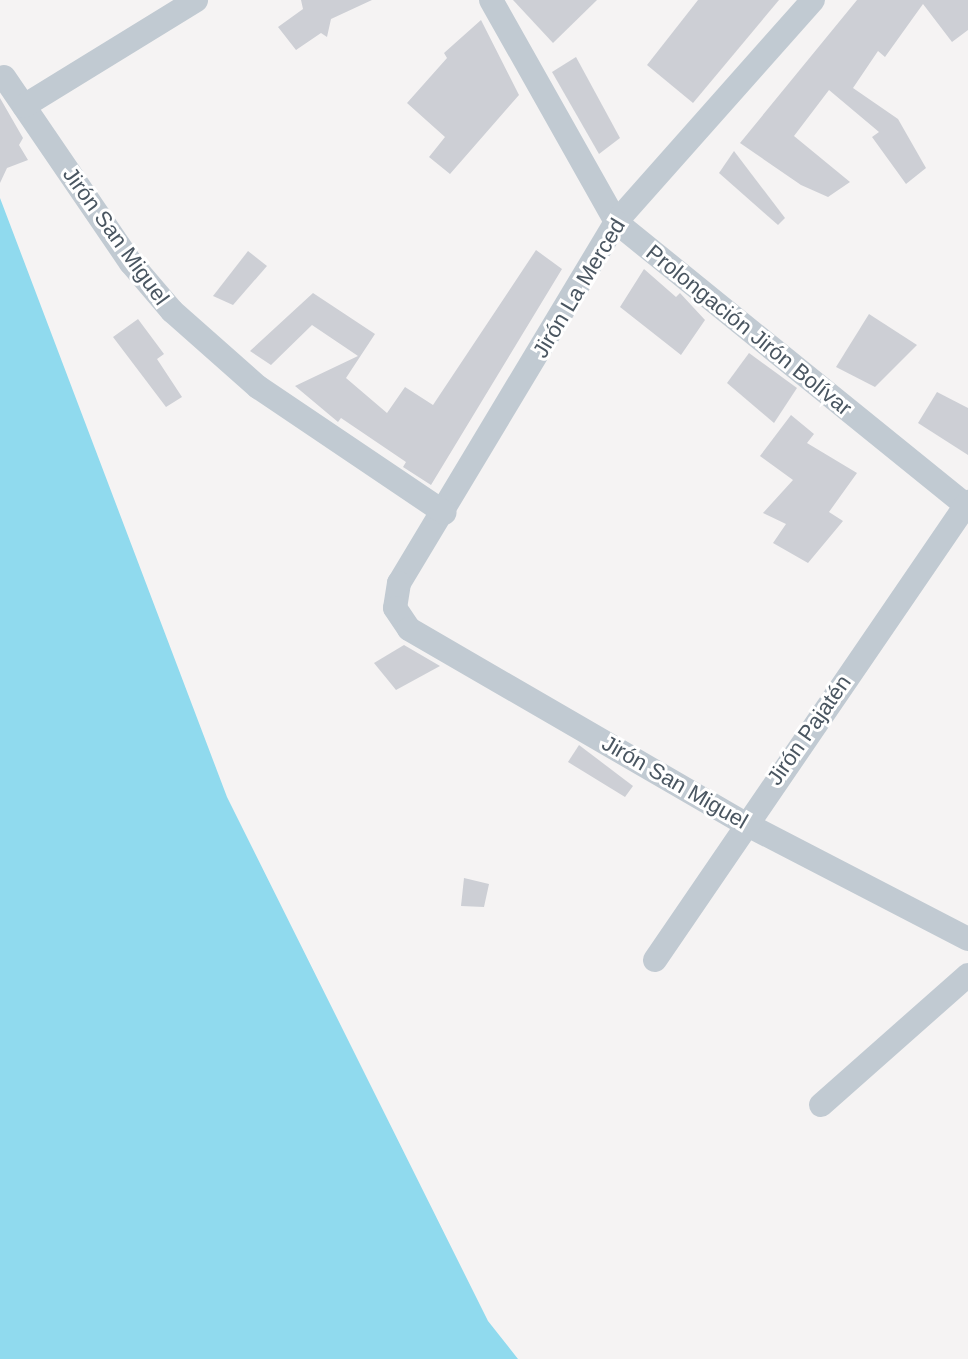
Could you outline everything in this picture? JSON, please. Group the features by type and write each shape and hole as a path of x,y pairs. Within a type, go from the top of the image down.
{"street":[{"path":"24,106 196,0"},
{"name":"Jirón La Merced","path":"395,608 399,583 445,513 616,222 813,0"},
{"name":"Prolongación Jirón Bolívar","path":"500,4 616,222 967,505"},
{"name":"Jirón San Miguel","path":"4,77 131,263 172,311 258,387 445,513"},
{"name":"Jirón Pajatén","path":"655,960 744,823 967,505"},
{"name":"Jirón San Miguel","path":"395,608 409,629 744,823 968,939"},
{"path":"821,1105 968,975"}],"water":[{"path":"0,198 227,797 488,1321 518,1359 0,1359"}],"building":[{"path":"301,0 372,0 331,19 327,37 321,33 296,50 278,27 303,9"},
{"path":"513,0 597,0 553,43"},
{"path":"698,0 779,0 693,103 647,65"},
{"path":"857,0 968,0 968,30 952,42 923,4 885,57 878,51 853,88 898,119 926,168 906,184 872,137 879,132 829,90 794,136 850,182 828,197 801,185 740,143"},
{"path":"481,20 519,95 450,174 429,157 445,137 407,103 447,58 444,53"},
{"path":"576,57 620,138 599,154 552,72"},
{"path":"0,98 23,138 19,145 28,160 7,168 0,183"},
{"path":"734,151 785,218 778,225 719,173"},
{"path":"536,250 562,269 431,485 403,467 406,462 341,418 338,422 295,386 358,356 312,325 271,365 250,351 313,293 375,334 346,378 387,413 405,387 433,405"},
{"path":"248,251 267,266 233,305 213,296"},
{"path":"644,269 676,297 680,293 705,320 681,355 620,307"},
{"path":"869,314 917,345 875,387 836,367"},
{"path":"138,319 164,354 157,359 182,397 166,407 113,337"},
{"path":"749,353 797,388 774,423 727,383"},
{"path":"937,392 968,408 968,455 918,423"},
{"path":"791,415 814,434 807,443 857,473 829,512 843,521 808,563 773,543 786,524 763,513 793,480 760,456"},
{"path":"404,645 440,666 396,690 374,663"},
{"path":"579,745 633,786 625,797 568,762"},
{"path":"464,878 489,884 484,907 461,906"}]}
